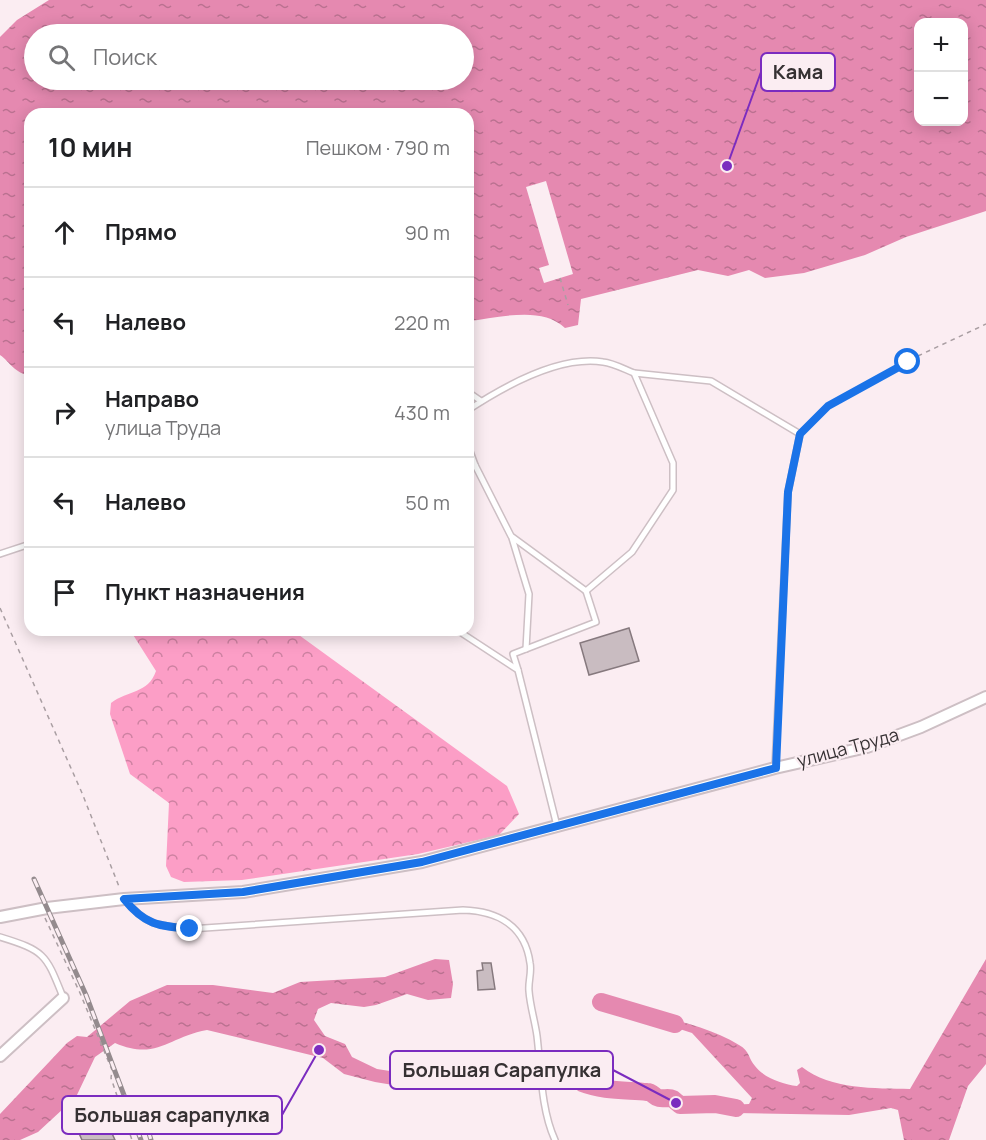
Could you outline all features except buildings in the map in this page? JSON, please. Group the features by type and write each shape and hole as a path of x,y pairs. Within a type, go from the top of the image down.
{"street":[{"name":"улица Труда","path":"0,917 41,909 124,899 243,892 422,862 894,738 986,697"},
{"path":"0,1056 63,998"}],"lane":[{"path":"474,406 504,386 563,364 603,362 634,373 711,381 800,434 788,492 776,768"},
{"path":"586,591 632,552 673,490 673,463 634,373"},
{"path":"474,396 481,401"},
{"path":"475,465 512,536 529,594 526,649"},
{"path":"512,536 586,591 596,621 513,654 557,826"},
{"path":"0,554 24,546"},
{"path":"466,636 518,670"},
{"path":"124,899 137,916 158,926 190,929 463,910 484,911 502,918 516,929 526,945 531,965 529,991 548,1113 555,1140"},
{"path":"0,937 29,946 47,958 63,998"}],"path":[{"path":"560,278 568,305"},
{"path":"800,434 828,406 908,362 986,324"},
{"path":"0,608 82,793 124,899"},
{"path":"41,909 112,1070 111,1078 132,1140"}],"green space":[{"path":"134,636 300,636 507,786 519,814 499,835 418,854 242,880 184,882 171,877 166,866 169,803 130,774 110,714 111,703 143,688 156,671"}],"water":[{"path":"49,0 986,0 986,211 906,237 865,255 804,273 765,278 749,270 728,276 698,270 581,299 578,325 565,328 555,321 532,315 474,320 474,108 24,108 24,374 0,355 0,37 17,20"},
{"path":"435,959 449,960 453,984 451,998 428,1000 407,994 364,1007 331,1003 318,1009 314,1020 325,1036 345,1044 352,1057 377,1069 422,1076 475,1076 489,1072 496,1077 491,1087 405,1087 375,1082 344,1074 323,1058 207,1030 152,1049 129,1048 115,1043 95,1057 76,1097 38,1132 20,1140 0,1140 0,1114 67,1043 77,1036 87,1037 130,1001 167,985 213,985 273,993 300,982 385,977"},
{"path":"986,959 986,1064 968,1086 949,1140 904,1140 898,1110 891,1108 849,1115 736,1113 719,1108 711,1100 718,1100 729,1105 749,1104 752,1098 692,1033 652,1020 651,1014 696,1026 729,1039 745,1050 763,1074 786,1084 797,1086 800,1083 797,1070 802,1067 814,1075 840,1084 868,1088 910,1089"}],"pier":[{"path":"546,181 573,274 544,283 539,268 549,265 526,187"}],"waterway":[{"path":"601,1002 675,1024"},
{"path":"582,1083 606,1089 649,1092 659,1098 673,1099 680,1105 715,1104 736,1108"}],"railway":[{"path":"34,879 86,995 141,1140"},
{"path":"143,1113 151,1140"}],"place":[{"name":"Кама","path":"727,166"},
{"name":"Большая сарапулка","path":"319,1050"},
{"name":"Большая Сарапулка","path":"676,1103"}],"route":[{"path":"190,929 158,926 137,916 124,899 243,892 422,862 776,768 788,492 800,434 828,406 908,362"}]}
